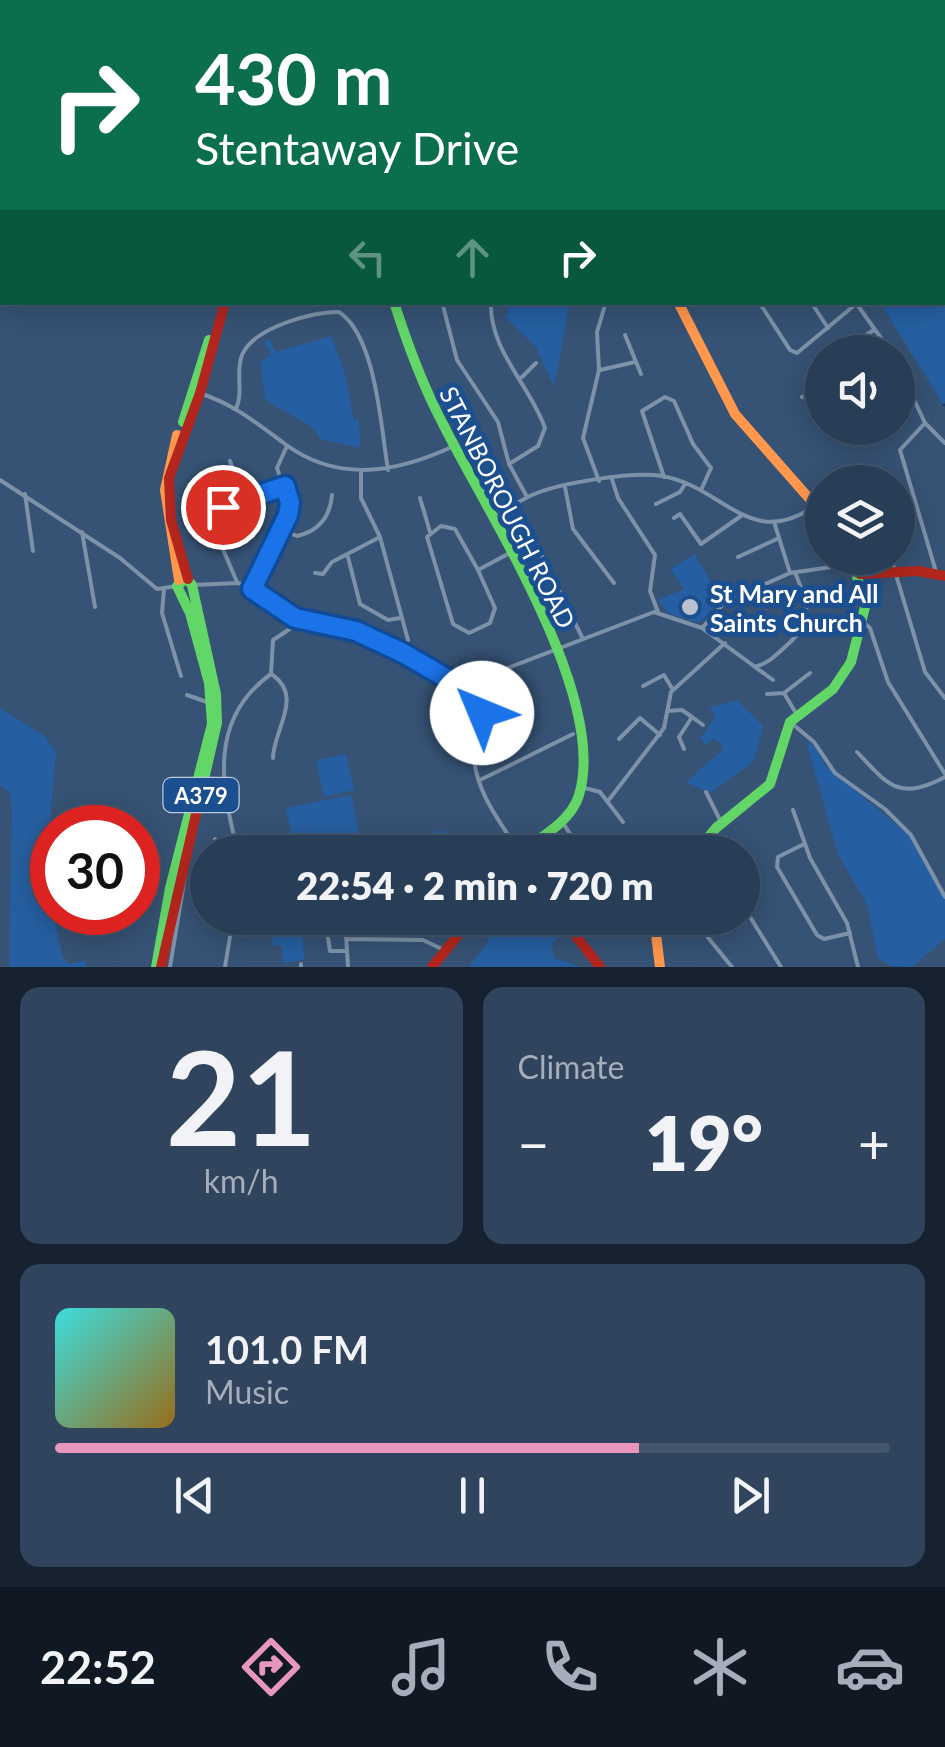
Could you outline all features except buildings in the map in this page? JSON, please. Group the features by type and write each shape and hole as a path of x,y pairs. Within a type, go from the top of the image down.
{"street":[{"name":"A379","path":"160,967 207,754 212,702 171,520 169,478 200,393 223,305"},
{"name":"A379","path":"160,967 164,918 178,894 186,868 217,714 167,534 163,484 223,305"},
{"name":"STANBOROUGH ROAD","path":"395,305 420,376 556,648 574,692 581,787"},
{"path":"443,305 457,360 498,422 510,464 527,497"},
{"path":"492,305 498,341 535,400 545,434 538,446 510,464"},
{"path":"599,481 583,444 599,370 597,332 605,305"},
{"path":"680,305 735,414 805,493"},
{"path":"761,305 794,353 829,330 854,305"},
{"path":"813,305 829,330"},
{"path":"857,305 878,335"},
{"path":"236,408 240,398 240,362 247,346 270,330 339,312 352,322 370,366 388,470"},
{"path":"866,335 874,330"},
{"path":"625,335 641,374"},
{"path":"599,370 635,362"},
{"path":"521,378 536,363"},
{"path":"190,401 200,393 236,408 288,446 326,465 360,472 388,470 454,446"},
{"path":"664,477 642,410 665,397 674,402 693,444 712,468 701,490"},
{"path":"915,402 925,423 945,443"},
{"path":"915,574 941,576 901,454 925,423"},
{"path":"252,589 290,508 278,461 288,446"},
{"path":"230,462 246,502"},
{"path":"360,472 361,498 380,537 408,640 403,653"},
{"path":"492,519 527,497 565,487 612,479 664,477 701,490 741,516 776,524 805,514"},
{"path":"612,479 618,498 655,555 650,591 658,612"},
{"path":"0,480 164,589 237,582 302,620 356,631 403,653 479,701 482,713 474,754 480,780 511,835"},
{"path":"659,501 680,492 685,484"},
{"path":"206,518 207,511 216,504 227,508 285,486"},
{"path":"565,487 572,529 614,583"},
{"path":"25,494 33,551"},
{"path":"280,528 297,536 320,526 327,516 332,494"},
{"path":"420,498 430,532 427,543 453,624 468,634 490,623 496,608 455,529 442,526 430,532"},
{"path":"677,514 701,544 741,516"},
{"path":"758,666 769,662 804,628 807,610 776,524"},
{"path":"82,532 94,607"},
{"path":"530,532 582,637"},
{"path":"315,573 326,574 332,562 380,537"},
{"path":"738,556 779,538"},
{"path":"220,540 237,582"},
{"path":"478,570 508,554"},
{"path":"348,556 360,604 388,620 400,618"},
{"path":"702,628 725,602 792,572 805,571"},
{"path":"711,835 774,778 780,746 797,716 840,681 851,662 865,606 857,575"},
{"path":"897,575 927,676 945,698"},
{"path":"164,589 162,612 181,676"},
{"path":"458,678 504,671 582,637 658,612 702,628 773,680"},
{"path":"233,835 225,811 228,731 244,694 270,674 273,640 302,620"},
{"path":"857,752 861,761 884,781 904,791 917,791 945,776 898,702 870,628 862,622"},
{"path":"608,801 660,735 674,690 725,643"},
{"path":"479,701 504,671"},
{"path":"270,674 278,679 288,710 273,758"},
{"path":"767,694 784,693 810,674"},
{"path":"643,686 664,676 674,690"},
{"path":"784,693 835,772 911,835 945,897"},
{"path":"187,695 212,702"},
{"path":"667,710 682,710 703,725"},
{"path":"217,714 235,714"},
{"path":"684,749 678,738 692,716"},
{"path":"619,739 640,718 660,735"},
{"path":"480,780 577,732"},
{"path":"542,835 561,820 581,787 600,792 624,822"},
{"path":"706,792 721,822"},
{"path":"796,812 804,844 850,932 858,967"},
{"path":"561,820 571,835"},
{"path":"804,844 778,857 778,867 820,938 850,932"},
{"path":"170,967 178,894"},
{"path":"760,933 781,967"},
{"path":"226,967 231,935"},
{"path":"328,935 330,951 347,951"},
{"path":"346,935 348,967"},
{"path":"432,967 459,935"},
{"path":"575,935 600,967"},
{"path":"656,935 660,967"},
{"path":"706,935 732,967"},
{"path":"346,938 423,940 446,951"}],"shaded area":[{"path":"507,305 570,305 554,387 536,347 504,316 509,314"},
{"path":"881,305 945,305 945,402 915,359 915,335 900,335"},
{"path":"331,336 344,370 354,419 359,419 360,448 320,439 314,428 265,400 260,361 271,355 264,342 269,339 276,352"},
{"path":"695,554 721,601 699,623 669,614 658,600 684,589 670,569"},
{"path":"737,700 763,726 754,761 710,793 686,782 723,745 713,739 706,745 700,739 716,716 709,708"},
{"path":"0,708 45,736 56,752 51,805 30,805 30,935 58,935 63,958 69,964 85,961 87,967 9,967 12,810 10,793 0,785"},
{"path":"806,741 818,749 824,764 910,836 945,900 945,939 912,967 890,966 878,958 867,905 838,854"},
{"path":"346,754 354,790 324,797 316,760"},
{"path":"351,795 359,835 292,835 286,808"},
{"path":"445,830 446,835 425,835"},
{"path":"273,935 303,935 304,960 283,963 282,946 272,945"},
{"path":"490,935 563,935 552,943 554,958 581,967 468,967"}],"traffic: fast":[{"path":"395,305 435,408 538,605 576,707 584,754 579,795 569,813 545,835"},
{"path":"183,422 209,340"},
{"path":"710,835 770,784 790,722 833,689 851,662 865,607 857,575"},
{"path":"156,967 170,888 212,724 209,683 190,613 177,586 186,578 192,585 216,694 217,723 196,814"}],"traffic: slow":[{"path":"680,305 735,414 805,494"},
{"path":"177,435 165,490 179,580"},
{"path":"656,935 660,967"}],"traffic: jam":[{"path":"188,579 171,520 169,478 200,393 224,305"},
{"path":"915,571 945,576"},
{"path":"161,967 196,814"},
{"path":"432,967 458,935"},
{"path":"575,935 600,967"}],"place":[{"name":"St Mary and All Saints Church","path":"690,607"}],"route":[{"path":"223,507 285,486 290,497 288,515 252,589 295,618 356,631 403,653 470,692 479,701 482,713"}]}
